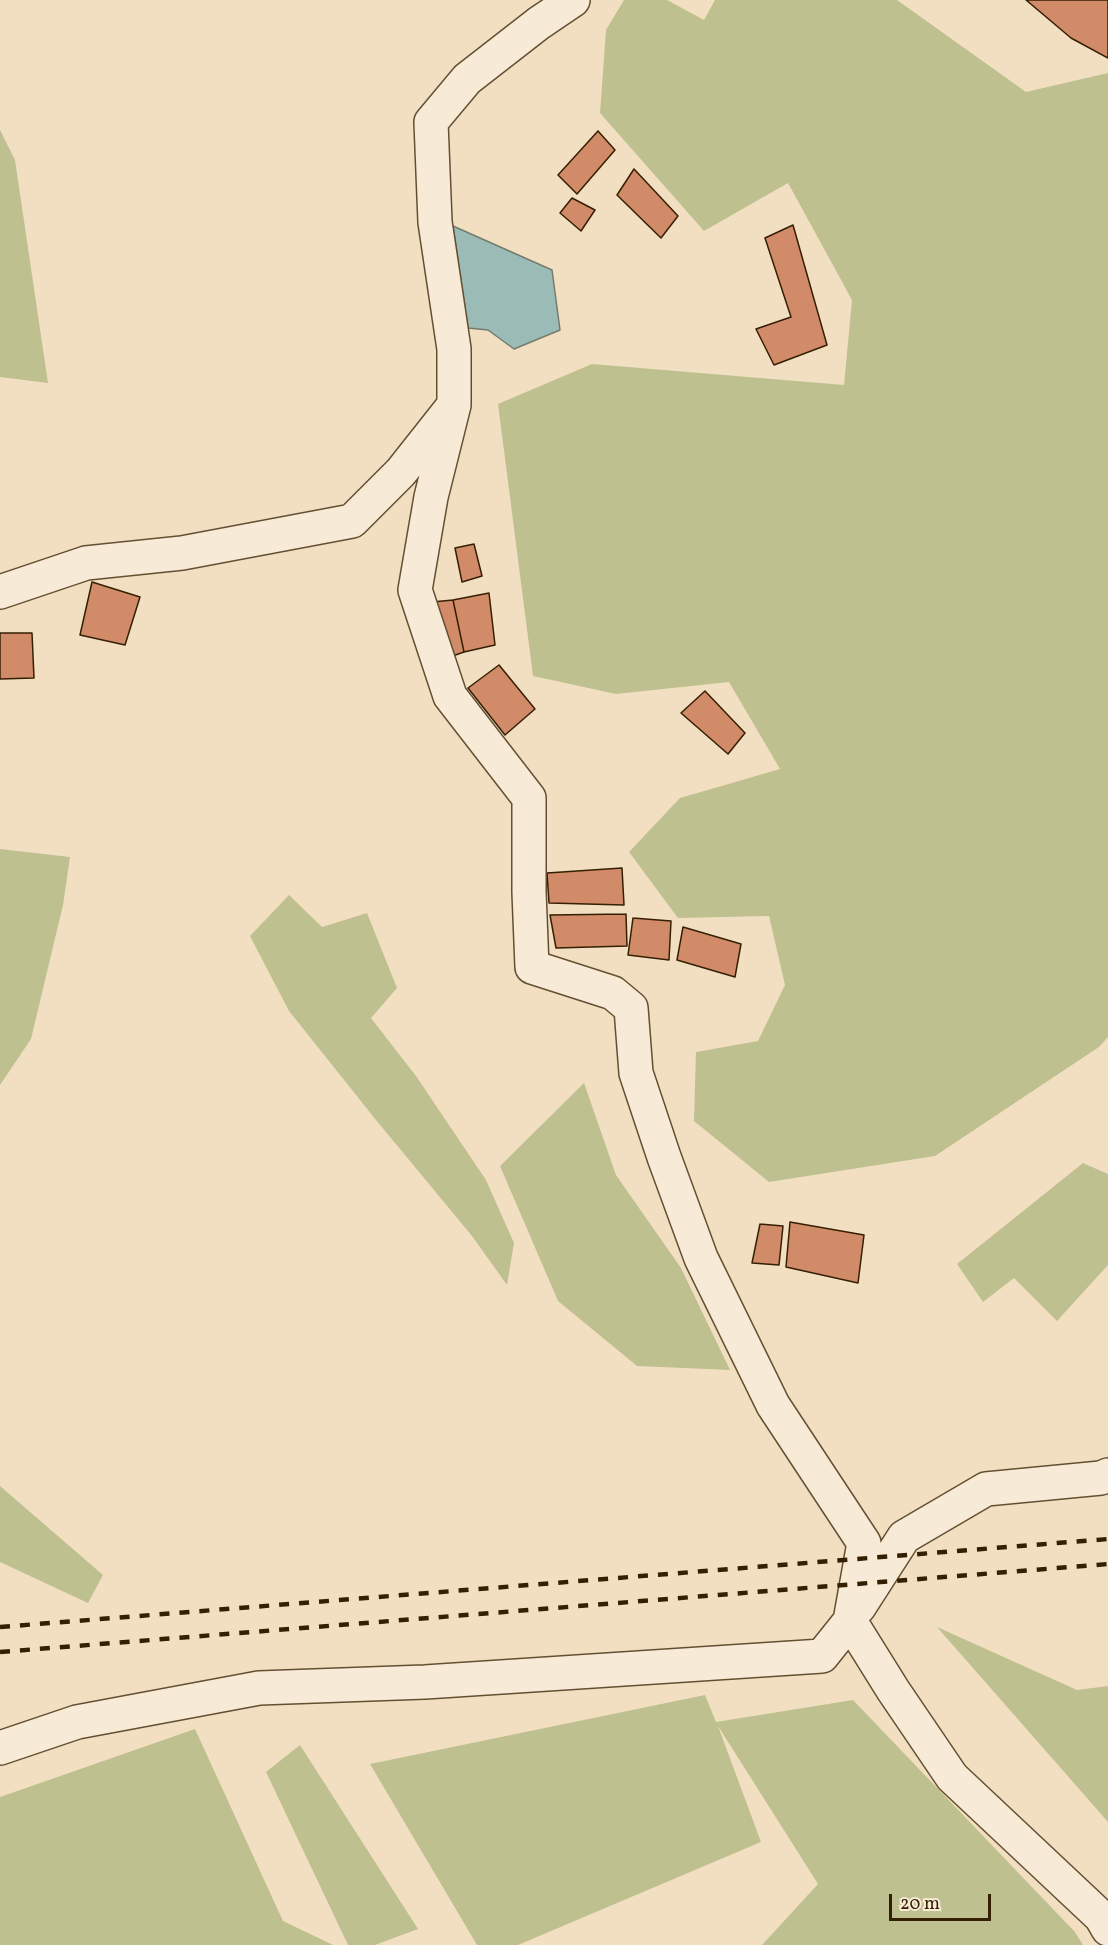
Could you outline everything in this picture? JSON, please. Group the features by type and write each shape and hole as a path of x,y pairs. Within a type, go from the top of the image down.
{"street":[{"path":"573,0 539,23 467,79 431,122 435,222 454,349 454,405 431,497 415,590 450,696 529,798 532,967 613,993 632,1008 636,1072 701,1258 773,1405 864,1543 850,1621 952,1777 1101,1917 1108,1929"},
{"path":"0,592 86,563 182,553 352,521 401,472 454,405"},
{"path":"0,1749 77,1722 259,1688 425,1682 822,1656 850,1621 904,1537 986,1490 1101,1478 1108,1475"}],"green space":[{"path":"624,0 667,0 704,20 715,0 897,0 1026,92 1108,73 1108,1037 1099,1047 935,1156 769,1182 694,1121 696,1052 758,1041 785,985 769,916 678,918 629,852 680,798 780,769 729,682 616,694 533,676 498,404 592,364 844,385 852,300 788,183 704,231 600,113 606,30"},
{"path":"0,130 15,160 48,383 0,377"},
{"path":"0,849 70,857 63,905 31,1039 0,1085"},
{"path":"289,895 322,927 367,913 397,988 371,1018 416,1076 486,1180 514,1243 507,1285 472,1236 289,1011 250,936"},
{"path":"584,1083 616,1175 681,1268 730,1370 637,1366 558,1301 500,1166"},
{"path":"1083,1163 1108,1174 1108,1265 1057,1321 1014,1278 983,1302 957,1264"},
{"path":"0,1486 103,1575 88,1603 0,1562"},
{"path":"937,1627 1077,1690 1108,1686 1108,1822"},
{"path":"705,1695 716,1722 853,1700 1075,1932 1083,1945 762,1945 818,1884 718,1726 761,1842 518,1945 477,1945 370,1764"},
{"path":"195,1729 283,1921 333,1945 0,1945 0,1797"},
{"path":"300,1745 418,1929 375,1945 348,1945 266,1772"}],"water":[{"path":"453,226 552,270 560,330 514,349 488,330 468,328"}],"building":[{"path":"1026,0 1108,0 1108,58 1071,38"},
{"path":"598,131 615,150 577,194 558,175"},
{"path":"634,169 678,216 661,238 617,195"},
{"path":"572,198 595,210 581,231 560,213"},
{"path":"793,225 827,345 774,365 756,329 791,317 765,238"},
{"path":"474,544 482,576 462,582 455,548"},
{"path":"92,582 140,597 125,645 80,635"},
{"path":"489,593 495,645 464,652 453,600"},
{"path":"453,600 464,652 447,658 432,602"},
{"path":"0,633 32,633 34,678 0,679"},
{"path":"499,665 535,709 505,735 468,688"},
{"path":"705,691 745,733 728,754 681,713"},
{"path":"622,868 624,905 549,903 547,873"},
{"path":"626,914 627,946 556,948 550,915"},
{"path":"633,918 671,921 669,960 628,955"},
{"path":"683,927 741,944 735,977 677,960"},
{"path":"790,1222 864,1235 858,1283 786,1267"},
{"path":"760,1224 783,1226 779,1265 752,1263"}],"railway":[{"path":"0,1627 1108,1539"},
{"path":"0,1652 1108,1564"}]}
